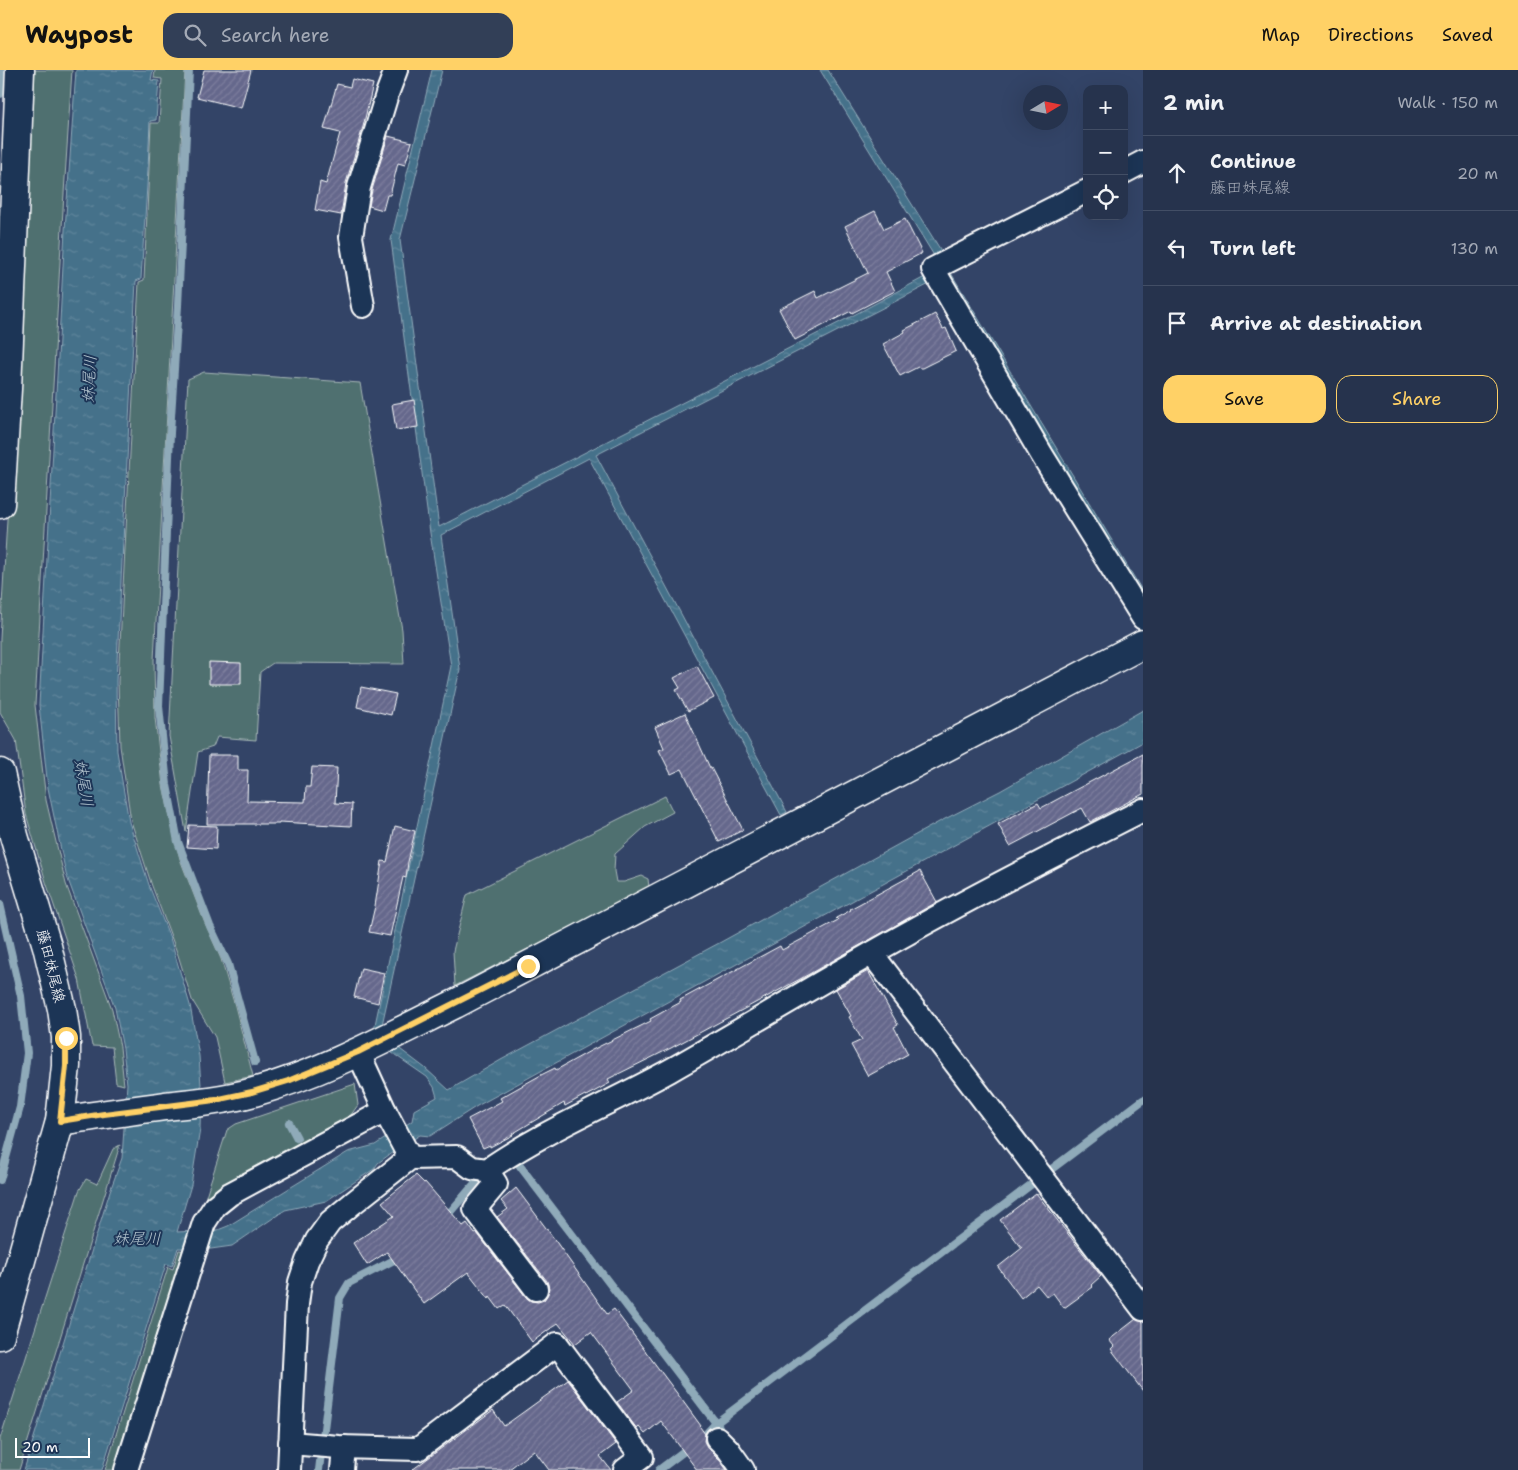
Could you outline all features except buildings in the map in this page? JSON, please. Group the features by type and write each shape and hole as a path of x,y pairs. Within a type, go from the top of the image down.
{"street":[{"path":"0,504 7,388 20,70"},
{"path":"363,306 351,237 359,187 396,70"},
{"path":"1128,170 1143,162"},
{"path":"1083,193 940,271 1038,447 1143,618"},
{"path":"60,1121 215,1100 252,1092 288,1081 358,1052 471,995 1143,644"},
{"name":"藤田妹尾線","path":"0,773 14,836 47,946 62,1009 66,1038 66,1066 60,1121 0,1335"},
{"path":"126,1470 204,1223 214,1206 230,1194 398,1136 456,1157 472,1168 486,1170 578,1117 668,1071 917,928 1143,810"},
{"path":"872,954 1143,1309"},
{"path":"358,1052 398,1136"},
{"path":"289,1470 300,1444 295,1326 300,1282 317,1240 330,1222 353,1202 398,1136"},
{"path":"486,1170 496,1184 475,1210 536,1289"},
{"path":"300,1444 418,1449 557,1344 642,1457 625,1470"},
{"path":"717,1438 728,1449 743,1470"},
{"path":"342,1447 342,1470"}],"green space":[{"path":"35,70 72,70 35,705 46,800 66,884 112,1009 120,1047 124,1085 116,1083 112,1047 92,1046 79,979 46,882 26,814 16,740 0,712 0,639 22,312"},
{"path":"155,70 185,70 154,660 155,718 163,785 180,859 221,959 253,1076 225,1082 215,1037 192,1000 131,821 120,746 118,682 139,282 144,280 151,123 159,123 162,79 154,78"},
{"path":"204,372 360,383 402,630 404,664 273,663 260,672 256,740 217,737 213,747 198,752 186,832 169,736 188,379"},
{"path":"665,796 673,812 645,827 615,854 614,871 616,882 624,882 642,876 648,879 649,887 455,986 453,951 467,895"},
{"path":"355,1084 358,1105 348,1119 205,1199 227,1130 236,1124"},
{"path":"120,1145 19,1470 0,1470 0,1439 79,1191 86,1179 97,1184 113,1149"},
{"path":"179,1250 185,1251 116,1470 105,1470 168,1267 173,1269"}],"water":[{"name":"妹尾川","path":"76,70 153,70 151,80 159,81 156,120 150,121 141,279 136,281 116,681 117,751 129,822 150,888 170,938 190,1005 199,1056 201,1086 200,1129 191,1185 177,1232 218,1230 228,1226 348,1152 375,1145 412,1121 414,1110 437,1097 434,1087 427,1077 372,1039 451,666 430,533 391,240 432,70 442,70 400,240 439,527 852,316 936,271 933,263 933,254 820,70 828,70 940,249 940,261 1083,199 1083,206 951,273 1143,592 1143,607 943,277 596,455 787,812 781,815 589,458 441,535 460,669 380,1034 425,1068 449,1090 939,822 1000,791 1143,710 1143,742 477,1106 430,1136 420,1135 393,1152 378,1163 374,1169 326,1201 285,1210 232,1246 211,1249 178,1248 172,1266 166,1264 102,1470 24,1470 110,1191 122,1158 127,1084 123,1049 115,1008 66,874 48,788 39,705 65,230"}],"waterway":[{"path":"0,94 1,70"},
{"path":"189,70 170,433 159,706 167,785 178,842 210,926 228,964 255,1062"},
{"path":"0,904 21,996 27,1053 20,1107 0,1180"},
{"path":"659,1470 704,1436 716,1423 1143,1100"},
{"path":"289,1123 297,1138"},
{"path":"520,1166 719,1427"},
{"path":"445,1218 476,1182"},
{"path":"319,1470 340,1298 349,1283 400,1257"}],"route":[{"path":"66,1038 66,1066 60,1121 215,1100 252,1092 288,1081 358,1052 528,966"}]}
